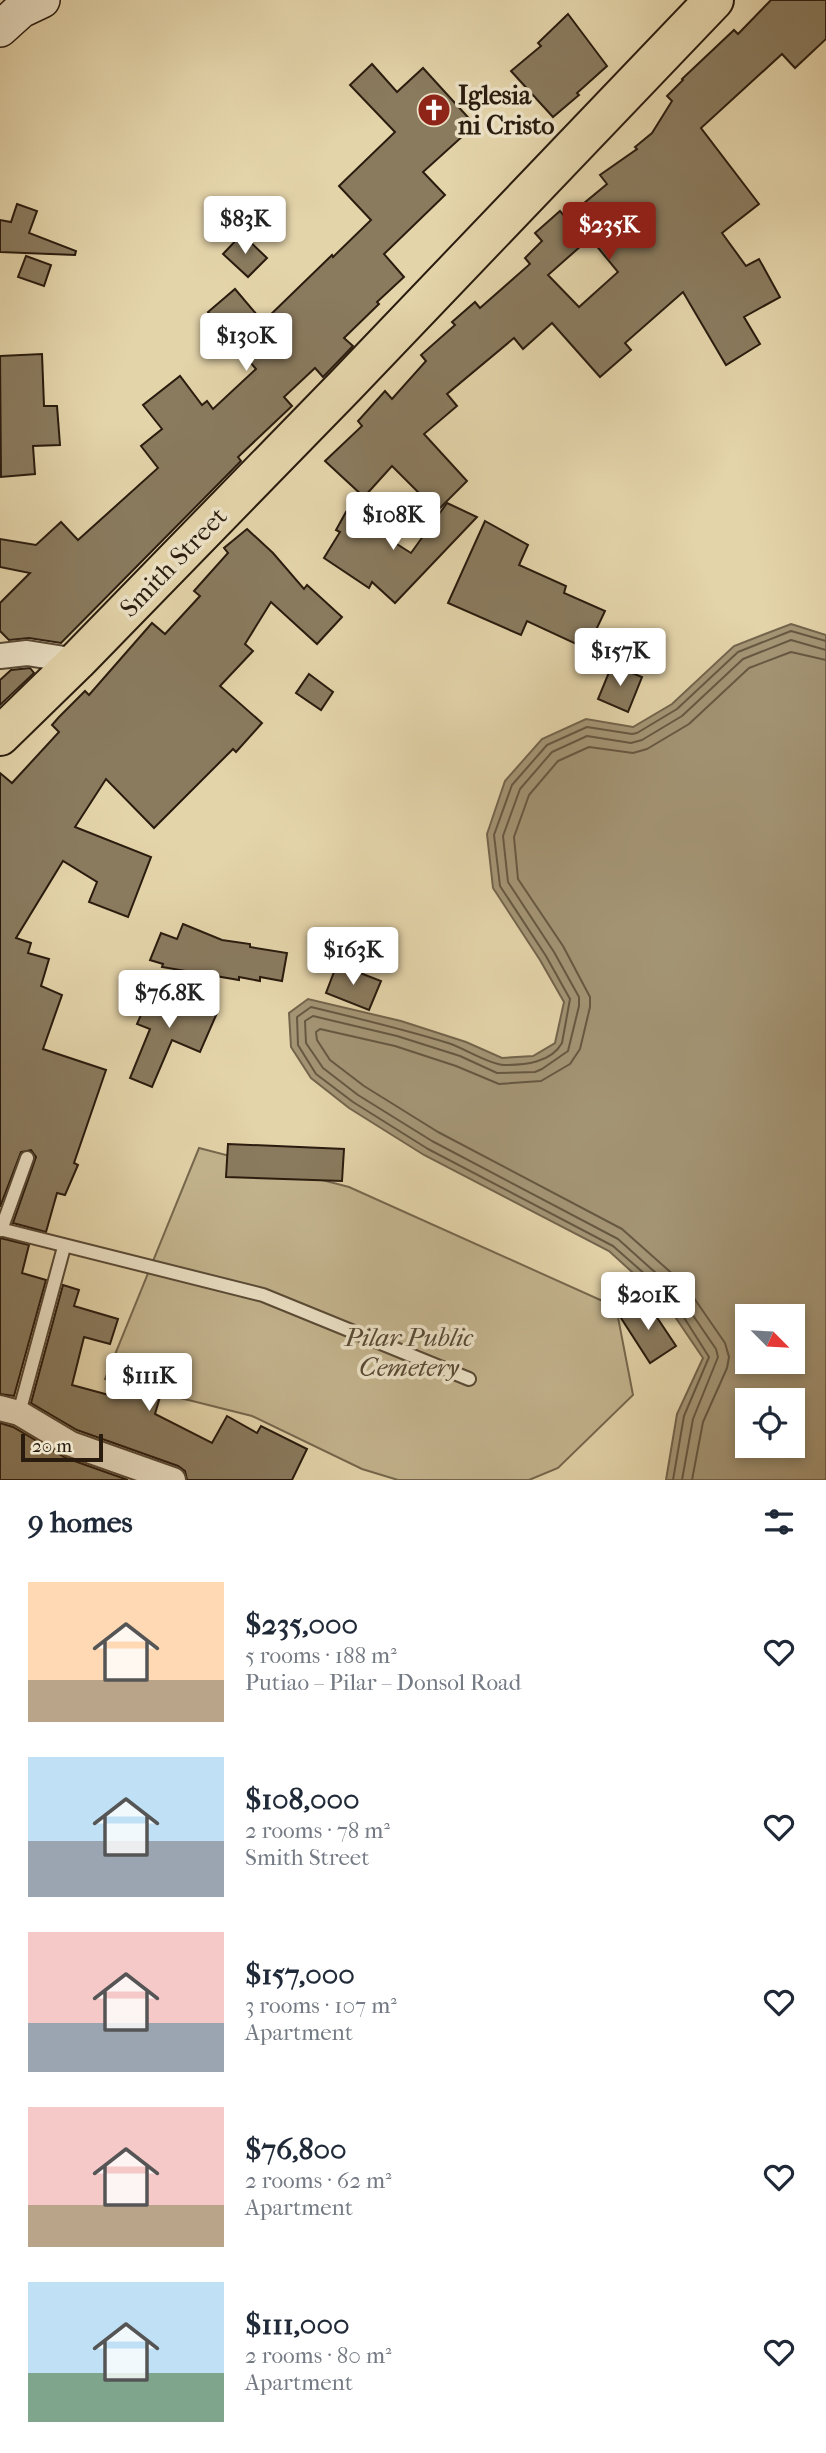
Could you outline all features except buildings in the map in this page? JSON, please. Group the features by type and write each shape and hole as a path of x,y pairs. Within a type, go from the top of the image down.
{"main road":[{"path":"0,29 21,10 42,0"},
{"name":"Smith Street","path":"0,736 77,661 345,386 714,0"}],"street":[{"path":"0,656 27,653 77,661"},
{"path":"9,1410 71,1444 173,1480"}],"lane":[{"path":"27,1158 1,1230 263,1296 469,1379"},
{"path":"9,1410 64,1247"}],"green space":[{"name":"Pilar Public Cemetery","path":"199,1148 349,1187 616,1307 633,1395 558,1468 529,1480 398,1480 362,1469 252,1416 105,1379"}],"water":[{"path":"791,624 826,635 825,1480 666,1480 677,1414 703,1358 665,1302 609,1251 424,1155 349,1108 311,1078 291,1047 289,1013 308,999 401,1021 466,1042 502,1058 533,1056 555,1043 564,1002 493,888 487,834 505,781 542,739 586,719 633,727 672,704 734,646"}],"place":[{"name":"Iglesia ni Cristo","path":"434,110"}]}
